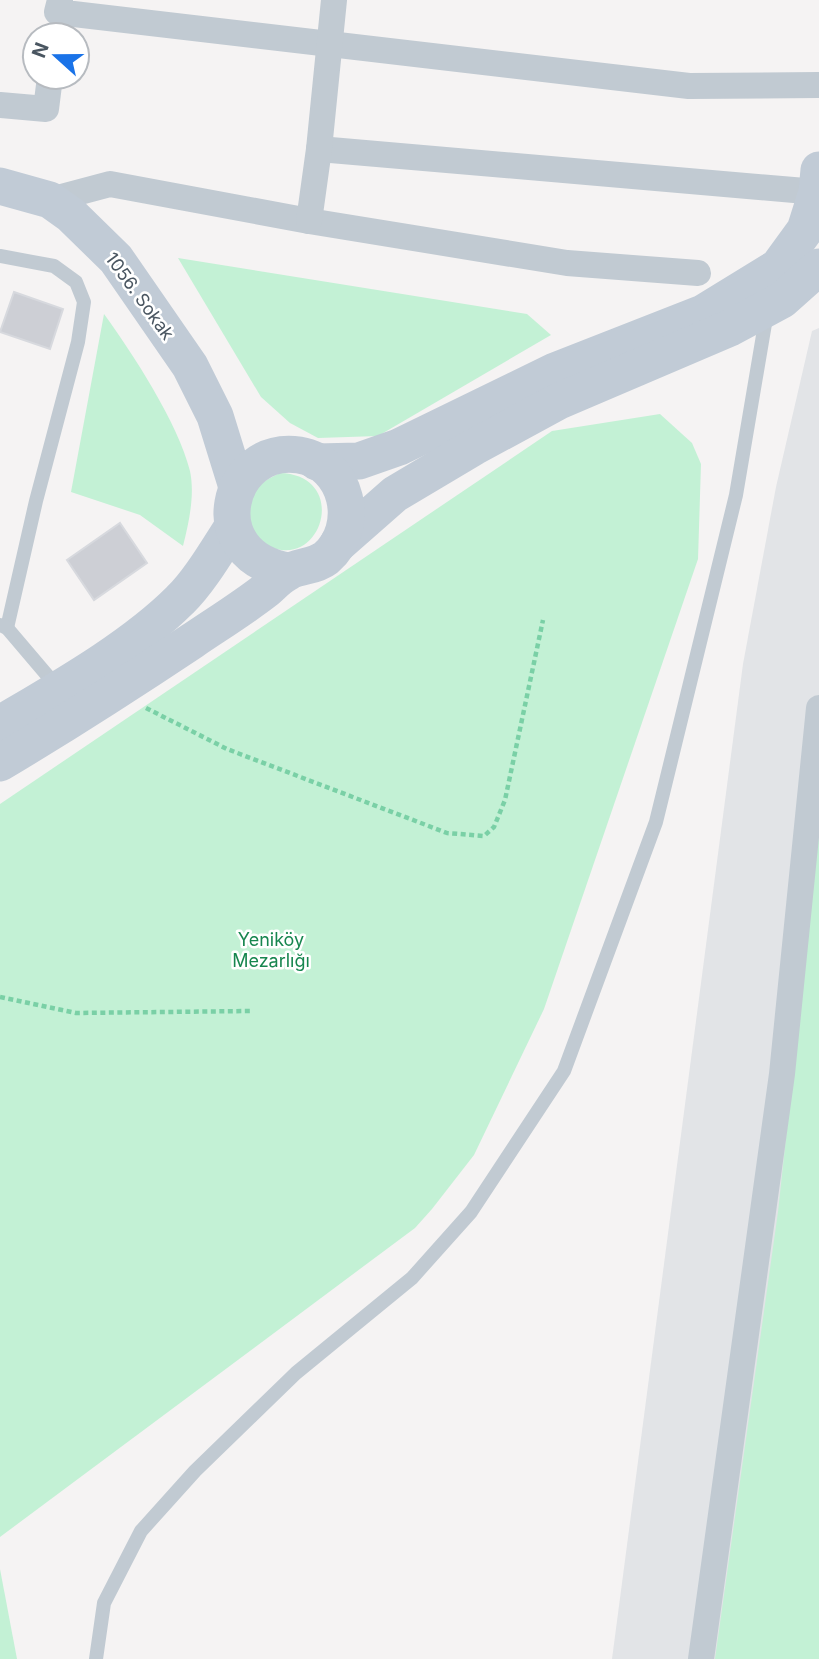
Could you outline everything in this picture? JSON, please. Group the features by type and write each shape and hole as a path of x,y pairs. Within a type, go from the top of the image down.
{"main road":[{"path":"317,462 359,461 399,447 555,371 703,313 778,267 805,230 818,181"},
{"name":"1056. Sokak","path":"0,186 50,200 71,215 116,259 190,366 215,416"},
{"path":"338,544 345,527 347,508 342,489 332,474 317,462 300,456 281,455 263,461 248,472 237,487 232,507 233,526 241,544 253,558 270,568 289,571 308,568 325,558 396,494 474,447 559,401 730,328 782,300 819,267"},
{"path":"215,416 263,461"},
{"path":"215,416 237,487"},
{"path":"0,724 59,689 146,630 182,599 233,526"},
{"path":"0,763 246,604 289,571"}],"street":[{"path":"309,221 334,0"},
{"path":"57,16 330,43 690,86 819,85"},
{"path":"0,105 46,109 48,91"},
{"path":"319,149 818,181"},
{"path":"50,200 110,184 309,221 567,263 698,273"},
{"path":"701,1659 782,1074 819,708"}],"lane":[{"path":"0,256 54,266 76,282 84,302 78,342 4,626 59,689"},
{"path":"96,1659 104,1603 141,1531 195,1471 296,1373 412,1278 471,1212 564,1071 656,822 736,495 768,307"}],"path":[{"path":"124,685 142,706 227,749 447,833 484,836 494,827 505,800 543,621"},
{"path":"0,997 76,1013 251,1011"}],"shaded area":[{"path":"819,328 819,1659 612,1659 743,664 776,487 812,331"}],"green space":[{"path":"178,258 527,314 551,335 378,436 318,438 290,423 261,397"},
{"path":"104,314 153,390 184,452 190,471 192,499 183,546 140,515 71,492"},
{"name":"Yeniköy Mezarlığı","path":"660,414 692,443 701,464 698,559 544,1009 474,1155 415,1228 0,1537 0,804 552,431"},
{"path":"280,473 301,478 315,488 321,502 321,518 316,533 305,544 291,550 270,547 251,531 251,495 260,484"},
{"path":"819,832 819,1659 715,1659 778,1212"},
{"path":"0,1569 17,1659 0,1659"}],"building":[{"path":"14,292 63,309 50,349 0,332"},
{"path":"120,523 147,563 94,600 67,560"}]}
